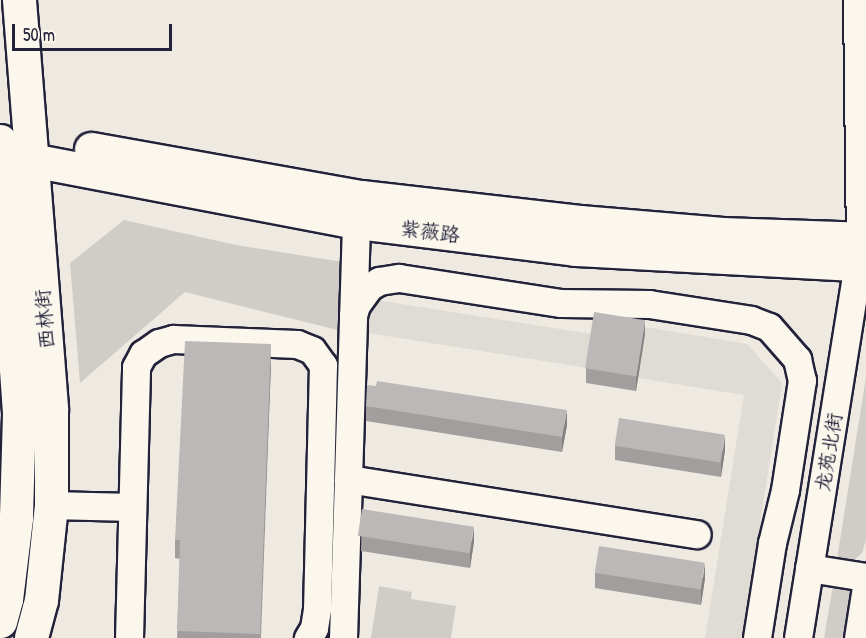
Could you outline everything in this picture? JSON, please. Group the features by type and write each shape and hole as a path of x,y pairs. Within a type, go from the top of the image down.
{"main road":[{"name":"西林街","path":"0,621 19,414 10,147 19,0"},
{"name":"西林街","path":"10,147 51,410 51,505 41,600 31,638"},
{"name":"紫薇路","path":"10,147 356,222 575,249 862,252"},
{"name":"紫薇路","path":"10,147 361,197 580,222 722,234 862,252"}],"street":[{"name":"龙苑北街","path":"798,638 862,252 857,0"},
{"path":"343,638 356,222"},
{"path":"353,315 356,305 369,287 379,281 399,278 561,303 649,304 751,320 769,327 797,358 802,380 785,490 772,543 757,638"},
{"path":"129,638 136,367 143,354 159,343 172,339 290,342 312,350 323,365 317,609 314,628 308,638"},
{"path":"348,479 697,534"},
{"path":"51,505 131,507"},
{"path":"810,568 866,577"},
{"path":"858,638 866,587"}],"shaded area":[{"path":"124,220 236,245 343,262 346,332 185,292 80,383 70,263"},
{"path":"370,299 593,334 588,368 365,333"},
{"path":"645,327 747,344 782,383 742,638 705,638 744,395 638,378"},
{"path":"866,377 866,540 862,553 853,561 837,559"},
{"path":"833,585 847,587 854,597 850,638 824,638"},
{"path":"379,586 412,592 411,599 456,606 451,638 371,638"}],"building":[{"path":"594,312 645,320 636,376 585,368"},
{"path":"185,341 271,344 260,634 177,631 180,540 175,540"},
{"path":"377,381 567,410 562,437 366,406 367,385 376,386"},
{"path":"619,418 725,435 720,462 615,446"},
{"path":"362,509 474,527 469,553 358,536"},
{"path":"599,546 705,563 700,589 595,573"}]}
